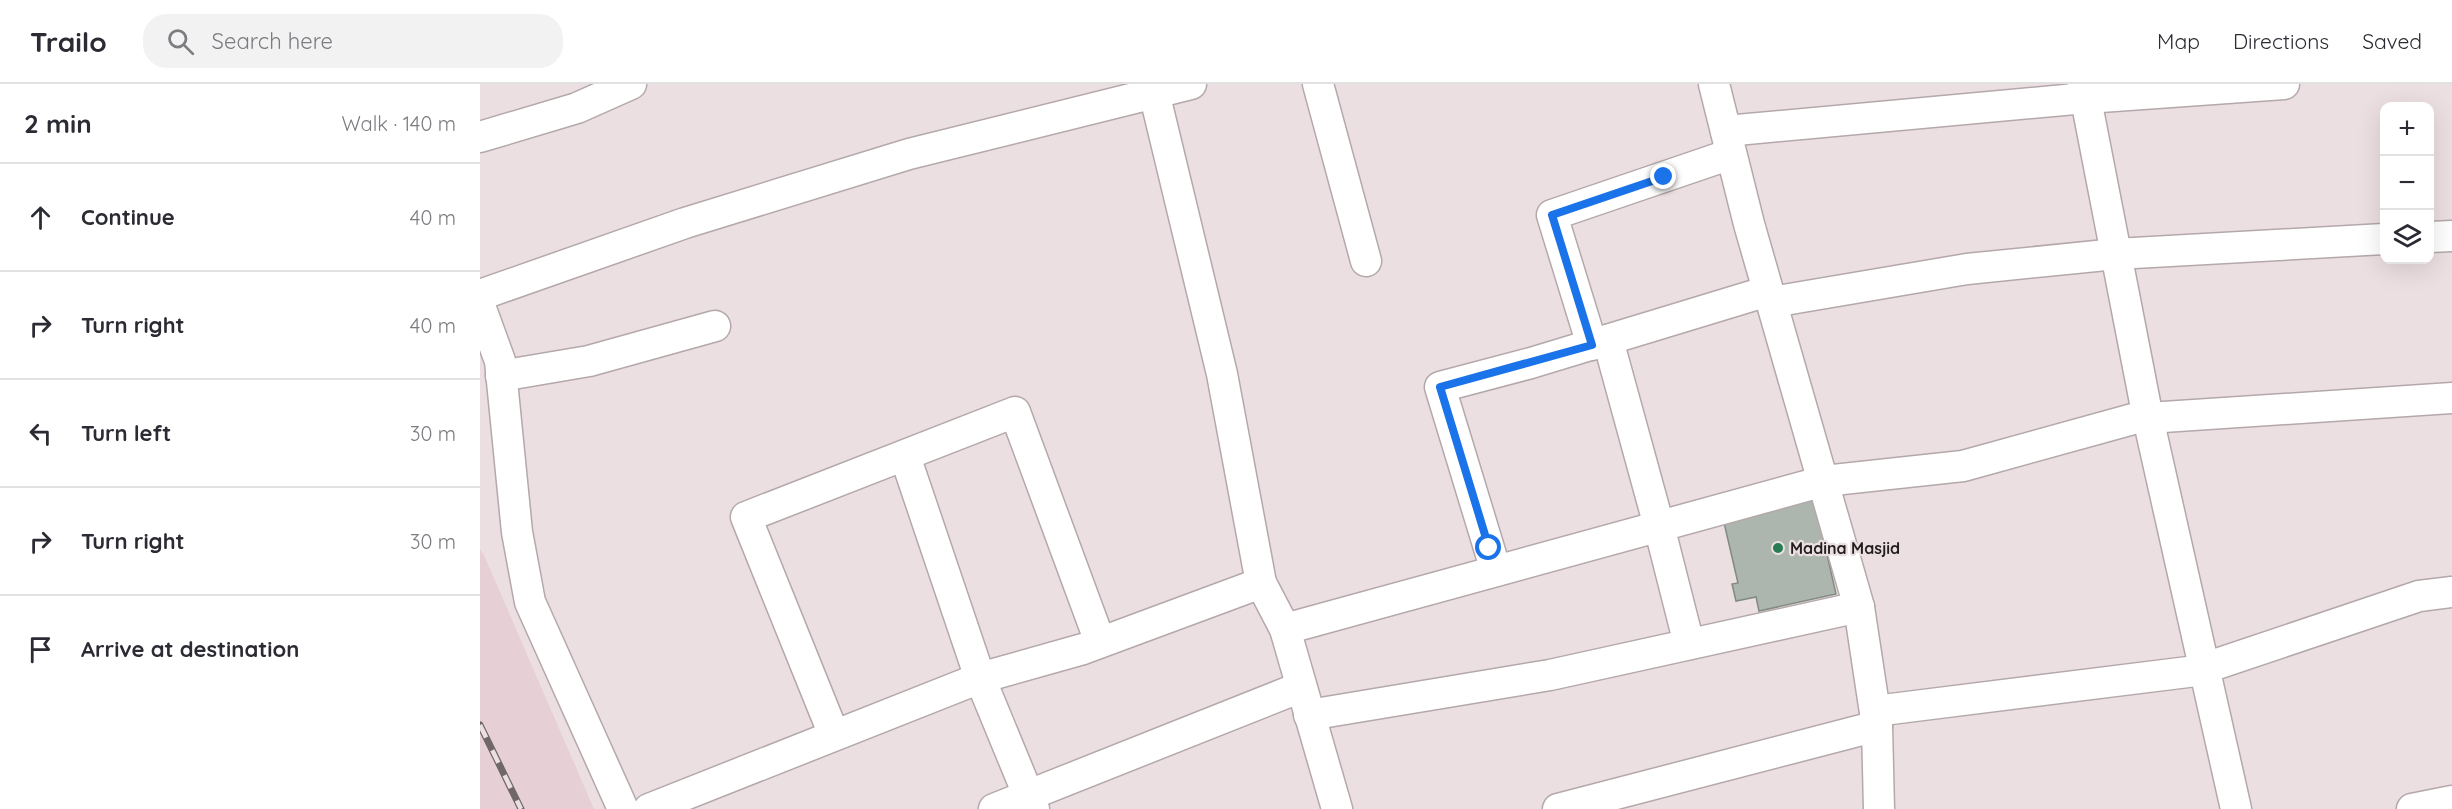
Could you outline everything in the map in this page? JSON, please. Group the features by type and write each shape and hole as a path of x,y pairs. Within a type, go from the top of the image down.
{"street":[{"path":"480,137 577,108 631,84"},
{"path":"480,295 684,223 909,154 1154,88 1191,84"},
{"path":"1318,84 1366,261"},
{"path":"1714,84 1770,296 1859,607 1876,719 1879,809"},
{"path":"1689,645 1659,526 1600,342 1552,215 1729,142 2084,91 2284,84"},
{"path":"1154,88 1222,374 1261,583 1285,629 1337,809"},
{"path":"2084,91 2148,418 2236,809"},
{"path":"2434,237 2452,236"},
{"path":"1496,571 1440,387 1770,296 1967,269 2116,254 2380,238"},
{"path":"480,306 500,361 517,532 530,602 623,809"},
{"path":"501,376 589,362 715,326"},
{"path":"1285,629 1824,481 1963,466 2133,419 2452,398"},
{"path":"834,735 746,517 1016,412 1100,642"},
{"path":"904,456 980,678 1031,802"},
{"path":"649,809 980,678 1100,642 1261,583"},
{"path":"1558,809 1876,719 2203,669 2419,596 2452,592"},
{"path":"994,809 1031,802 1305,701 1550,675 1859,607"}],"shaded area":[{"path":"480,549 484,555 594,809 480,809"}],"building":[{"name":"Madina Masjid","path":"1813,493 1836,594 1759,611 1756,597 1736,601 1732,584 1738,583 1722,514"}],"railway":[{"path":"480,725 521,809"}],"place":[{"name":"Madina Masjid","path":"1778,548"}],"route":[{"path":"1489,548 1440,387 1592,345 1552,215 1664,177"}]}
